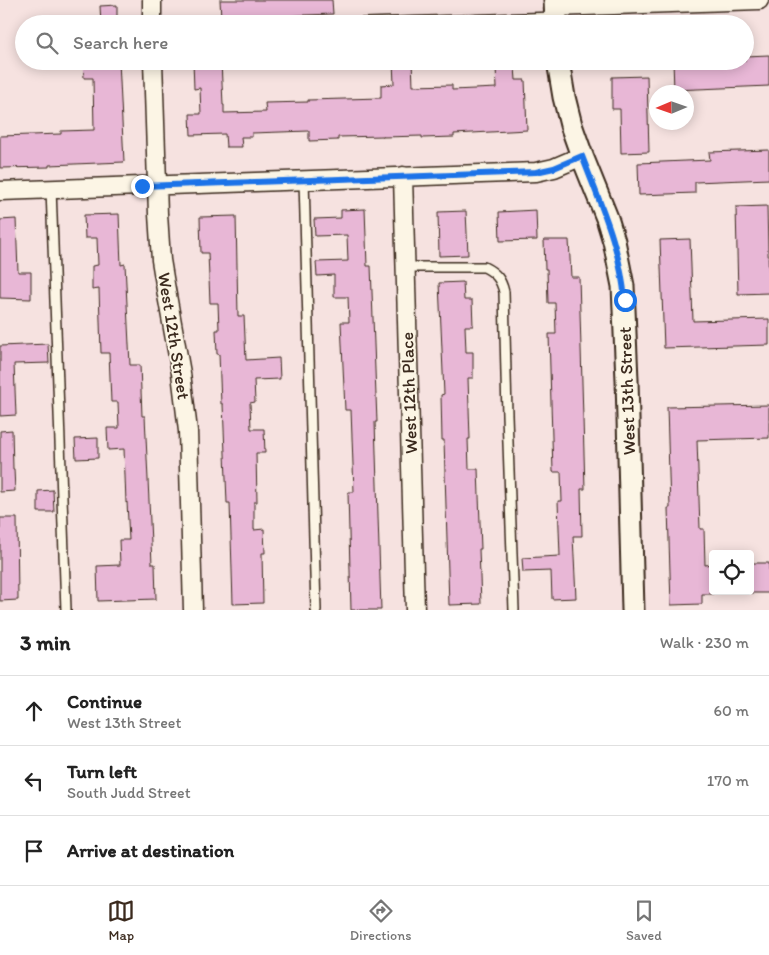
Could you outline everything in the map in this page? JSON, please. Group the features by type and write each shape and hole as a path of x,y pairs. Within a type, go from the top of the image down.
{"street":[{"path":"152,0 152,15"},
{"path":"555,12 661,2 759,0"},
{"name":"West 12th Street","path":"153,70 158,214 162,260 182,373 186,412 193,610"},
{"name":"West 13th Street","path":"560,70 567,111 582,156 607,218 614,240 623,286 633,610"},
{"path":"0,191 536,172 554,168 582,156"},
{"name":"West 12th Place","path":"403,176 415,610"}],"lane":[{"path":"500,15 555,12"},
{"path":"304,180 316,610"},
{"path":"51,188 66,610"},
{"path":"405,267 484,267 494,272 502,282 504,292 514,610"}],"building":[{"path":"220,0 332,0 333,14 221,15"},
{"path":"117,5 117,15 100,15 100,6"},
{"path":"769,55 769,86 694,89 694,85 674,85 673,70 754,70 754,56"},
{"path":"84,70 119,70 124,162 0,168 0,136 61,134 61,131 94,130 93,78 84,78"},
{"path":"193,70 221,70 224,113 266,112 265,103 381,98 381,85 394,84 393,70 412,70 413,86 452,85 452,90 497,88 496,70 515,70 516,80 525,80 527,130 454,134 454,137 338,137 338,140 309,141 309,131 252,133 252,137 241,137 242,147 226,147 225,134 191,135 190,114 201,114 200,88 194,89"},
{"path":"647,76 649,152 621,153 620,109 612,109 612,77"},
{"path":"769,150 769,179 695,182 695,193 639,195 638,163 710,160 709,152"},
{"path":"767,206 769,293 738,294 736,207"},
{"path":"365,209 367,266 371,266 381,610 351,610 348,492 354,492 351,410 345,410 341,322 349,322 348,297 334,297 334,275 317,276 316,262 348,261 347,235 315,236 314,219 341,218 341,210"},
{"path":"536,210 537,240 500,241 499,212"},
{"path":"466,211 468,255 439,256 438,212"},
{"path":"119,214 121,265 125,264 130,365 140,365 142,416 145,416 152,564 155,564 156,599 98,601 97,566 120,565 119,540 129,540 124,449 108,450 107,428 119,428 118,402 111,402 109,353 101,353 99,289 92,290 92,266 98,265 97,238 85,238 84,215"},
{"path":"236,216 238,316 244,316 246,360 279,358 280,379 254,380 255,402 250,403 251,429 264,429 265,453 256,453 257,502 254,502 254,530 264,529 265,553 262,553 263,603 233,604 230,503 227,503 223,404 221,404 219,354 217,354 216,330 219,330 218,303 210,303 208,253 201,253 200,217"},
{"path":"16,219 18,272 31,272 31,299 0,298 0,220"},
{"path":"690,239 693,321 769,319 769,345 664,348 660,240"},
{"path":"544,240 569,240 571,277 579,277 585,489 581,489 582,536 573,536 576,598 552,599 551,571 523,572 522,558 560,556 558,501 562,501 561,472 553,472 549,334 556,334 555,303 548,303"},
{"path":"463,282 464,300 472,300 473,326 465,326 466,352 473,352 473,378 468,378 470,439 468,439 469,469 478,469 481,604 449,605 444,440 442,440 441,395 444,394 439,283"},
{"path":"48,344 49,363 14,364 16,415 0,416 0,346"},
{"path":"769,405 769,438 697,440 700,529 704,529 705,565 709,564 709,594 702,594 702,604 671,605 667,407"},
{"path":"12,430 15,491 0,492 0,431"},
{"path":"98,438 98,458 76,459 75,439"},
{"path":"53,490 54,512 38,512 38,491"},
{"path":"0,518 17,518 18,600 0,601"},
{"path":"754,563 769,563 769,593 754,593"}],"route":[{"path":"142,186 536,172 554,168 582,156 614,240 625,300"}]}
